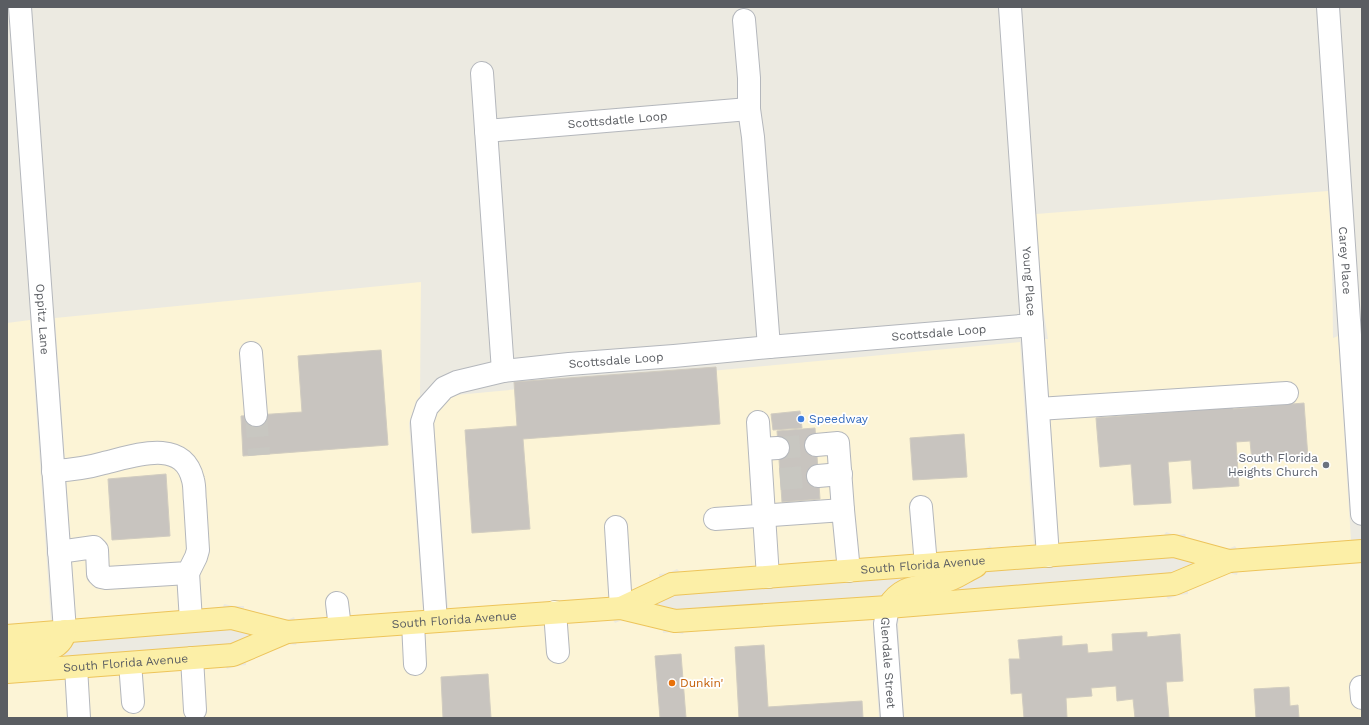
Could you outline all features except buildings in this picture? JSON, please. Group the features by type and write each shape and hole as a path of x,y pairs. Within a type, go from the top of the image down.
{"main road":[{"name":"South Florida Avenue","path":"621,608 672,584 1174,546 1229,561"},
{"name":"South Florida Avenue","path":"7,672 232,655 287,632 340,628 621,608 675,621 888,607 1174,584 1229,561 1362,551"},
{"path":"888,607 893,598 908,589 916,586 944,582 986,561"},
{"name":"South Florida Avenue","path":"7,636 232,618 287,632"},
{"path":"7,654 50,649 58,645 64,638 65,631"}],"street":[{"name":"Oppitz Lane","path":"20,7 65,631"},
{"name":"Young Place","path":"1010,7 1048,556"},
{"name":"Carey Place","path":"1328,7 1362,514"},
{"path":"744,20 749,78 749,109 753,137 769,347"},
{"path":"482,73 502,371"},
{"name":"Scottsdatle Loop","path":"486,131 749,109"},
{"name":"Scottsdale Loop","path":"436,621 422,422 426,407 444,388 457,382 502,371 1032,325"},
{"path":"251,352 256,415"},
{"path":"1038,409 1287,392"},
{"path":"758,422 769,448 771,479 764,516 768,577"},
{"path":"816,445 838,443 849,571"},
{"path":"53,471 74,470 135,455 153,453 175,455 188,467 194,481 198,550 188,573 191,621"},
{"path":"818,476 841,474"},
{"path":"921,507 926,565"},
{"path":"715,519 843,510"},
{"path":"616,527 621,608"},
{"path":"59,552 94,548 97,550 98,574 101,577 106,578 188,573"},
{"path":"337,603 340,628"},
{"name":"Glendale Street","path":"888,607 885,624 892,718"},
{"path":"555,612 558,652"},
{"path":"413,623 415,664"},
{"path":"192,658 195,710"},
{"path":"130,662 133,702"},
{"path":"76,667 79,718"}],"shaded area":[{"path":"1328,191 1332,249 1333,338 1338,336 1351,540 1237,549 1235,546 1228,549 1186,537 1185,534 1175,535 1166,532 1164,535 1059,544 1045,339 1048,339 1043,308 1036,214"},
{"path":"421,282 420,396 416,401 409,423 423,611 295,620 294,617 287,620 244,609 244,606 224,604 223,607 76,619 55,318"},
{"path":"30,320 51,621 7,624 7,323"},
{"path":"1020,342 1034,546 993,549 990,546 982,550 680,572 677,569 669,573 659,574 659,578 619,596 448,609 434,423 438,412 451,397 456,395"},
{"path":"1362,562 1362,718 904,718 898,624 899,617 1166,596 1168,599 1178,595 1188,594 1188,591 1229,573 1237,575 1238,571"},
{"path":"873,619 879,718 7,718 7,683 225,666 227,669 246,665 246,662 288,644 296,645 297,642 613,620 615,623 622,620 663,629 663,633 673,632 683,634 684,631"}],"tunnel":[{"path":"256,415 259,455"},
{"path":"778,448 816,445"},
{"path":"780,479 818,476"}],"place":[{"name":"Speedway","path":"801,419"},
{"name":"South Florida Heights Church","path":"1326,465"},
{"name":"Dunkin'","path":"672,683"}]}
